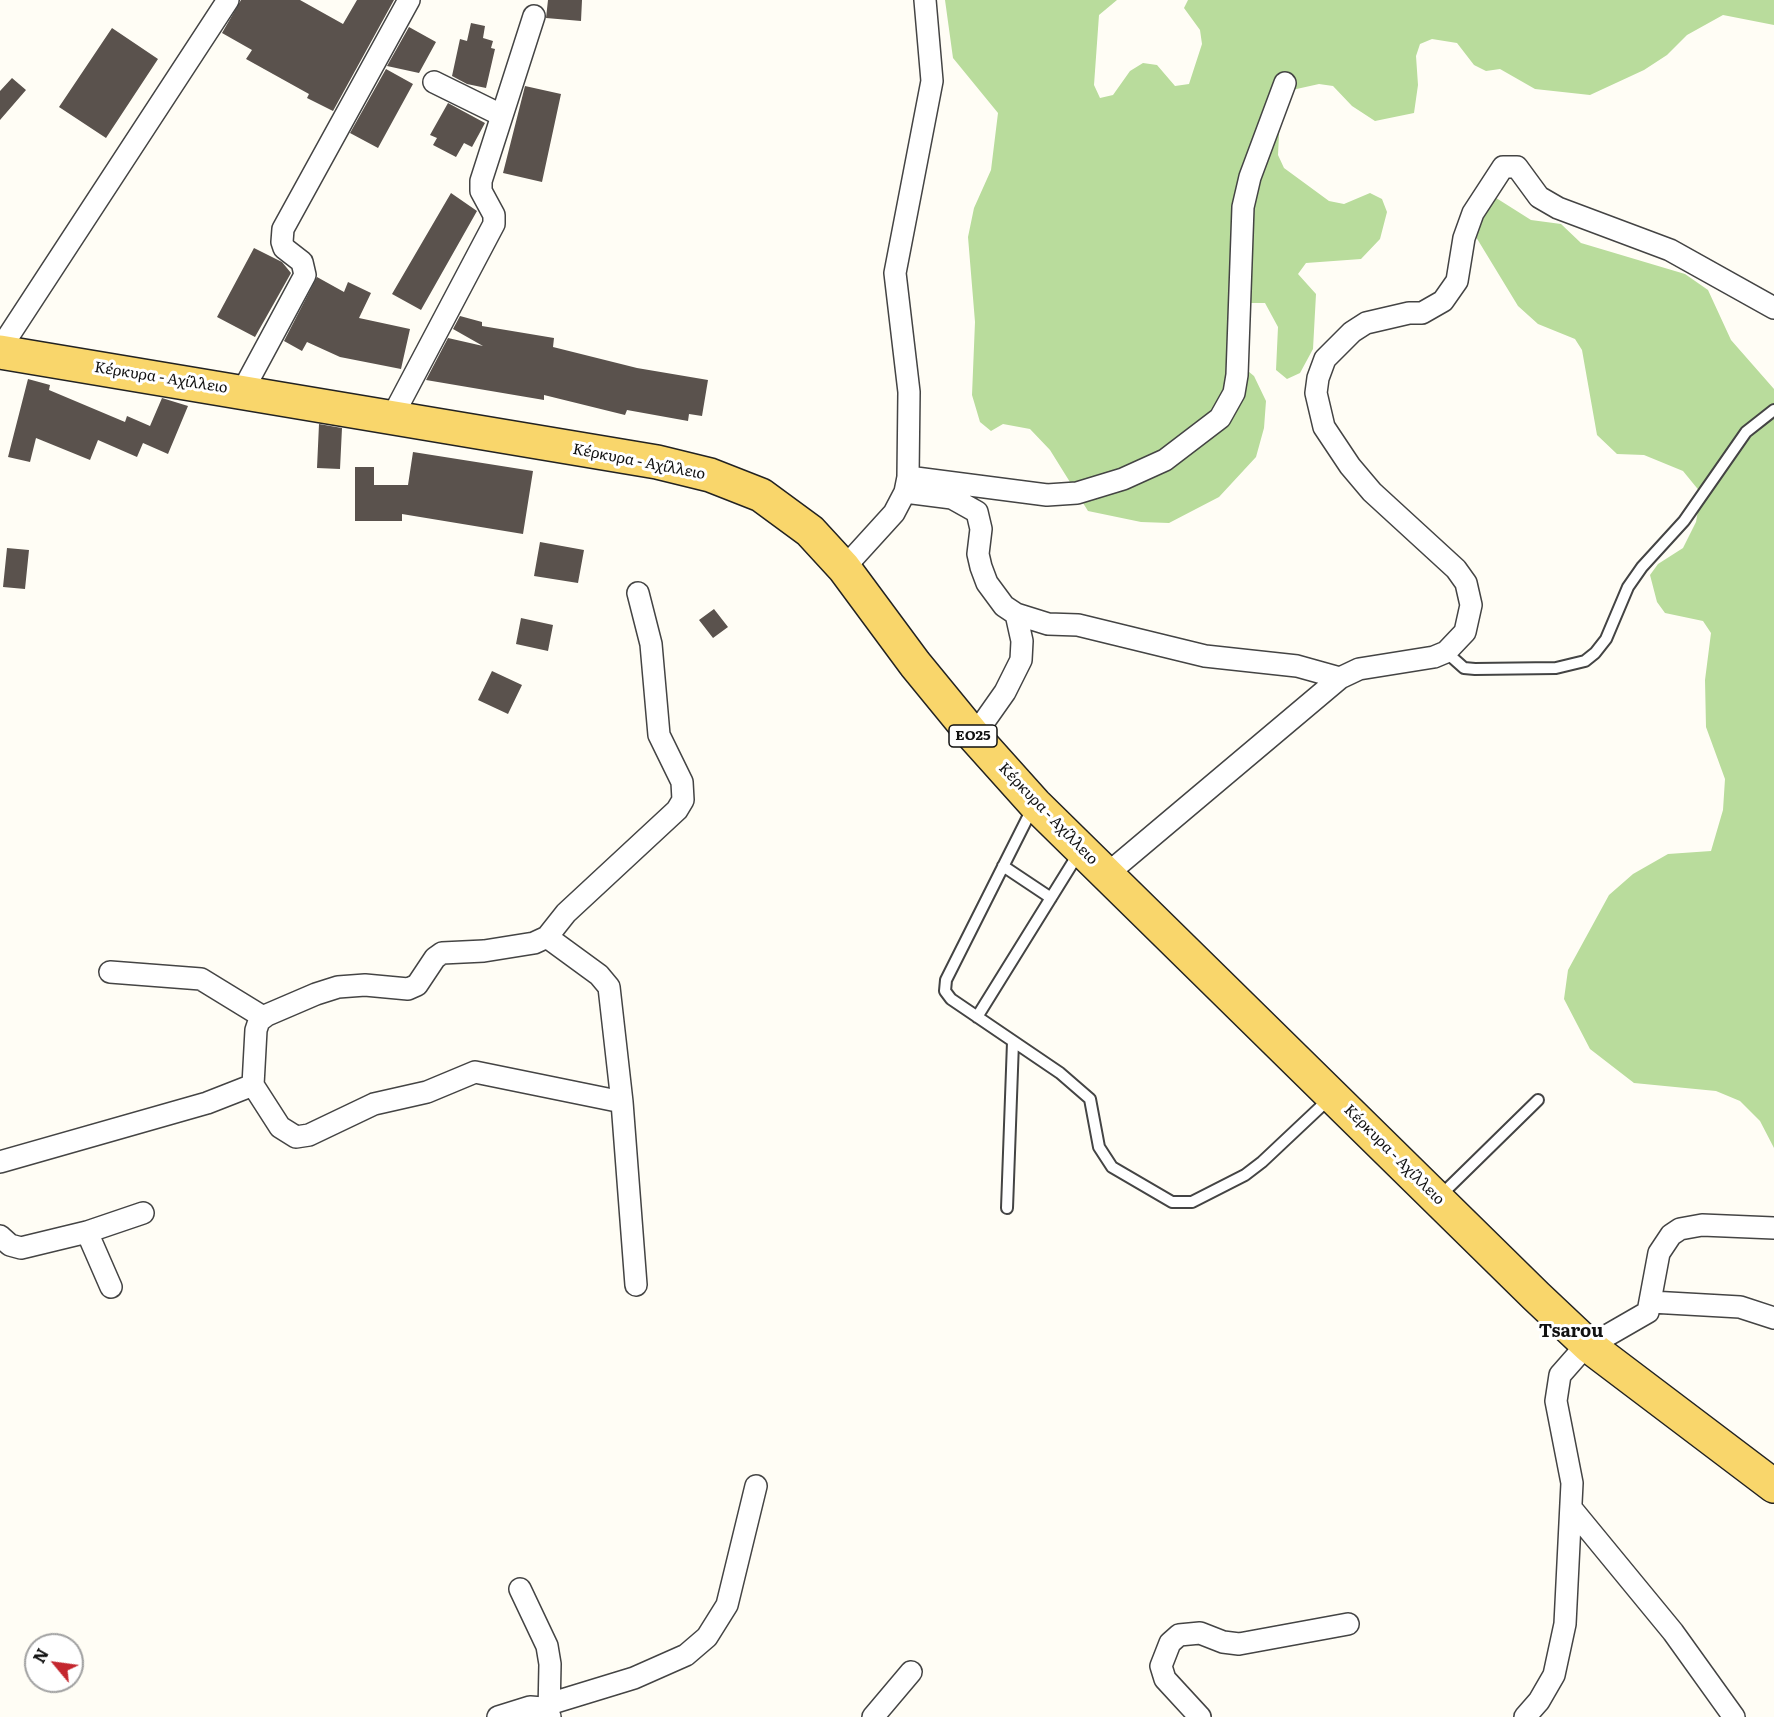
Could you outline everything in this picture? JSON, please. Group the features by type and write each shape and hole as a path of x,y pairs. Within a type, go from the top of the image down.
{"main road":[{"name":"Κέρκυρα - Αχίλλειο","path":"0,350 391,419 657,462 710,475 761,495 810,531 844,568 915,664 974,736 1035,804 1106,875 1589,1346 1774,1486"}],"street":[{"path":"0,350 228,0"},
{"path":"242,392 305,275 302,262 284,248 283,229 409,0"},
{"path":"844,568 894,513 906,484 909,392 895,273 932,81 925,0"},
{"path":"391,419 494,224 494,215 481,191 480,184 534,16"},
{"path":"434,82 501,115"},
{"path":"906,484 1047,495 1077,493 1123,479 1165,460 1220,418 1234,393 1238,375 1242,207 1285,83"},
{"path":"1106,875 1340,678 1359,669 1434,657 1446,652 1465,632 1470,617 1470,599 1466,583 1456,568 1372,492 1350,466 1324,427 1316,393 1318,378 1325,359 1352,332 1366,323 1409,313 1422,313 1443,302 1456,281 1464,238 1473,213 1497,172 1510,165 1517,167 1539,197 1558,208 1670,250 1774,308"},
{"path":"906,484 952,498 977,512 981,529 978,554 987,583 1005,606 1016,614 1048,624 1078,625 1205,656 1297,666 1340,678"},
{"path":"622,1102 475,1072 428,1092 374,1104 309,1135 296,1137 280,1127 253,1085 256,1030 263,1017 338,987 365,985 408,989 417,985 435,958 442,953 484,951 534,943 548,937 566,913 677,810 683,800 682,782 659,735 651,644 638,593"},
{"path":"974,736 1005,692 1021,660 1022,641 1016,614"},
{"path":"548,937 599,975 609,987 622,1102 636,1285"},
{"path":"110,972 201,979 263,1017"},
{"path":"0,1162 207,1103 253,1085"},
{"path":"0,1236 10,1245 21,1248 87,1232 143,1213"},
{"path":"1525,1717 1539,1701 1554,1675 1564,1636 1572,1476 1558,1414 1556,1388 1567,1364 1589,1346 1644,1316 1651,1302 1659,1253 1664,1243 1680,1229 1702,1225 1774,1228"},
{"path":"87,1232 111,1287"},
{"path":"1651,1302 1740,1307 1774,1318"},
{"path":"498,1717 530,1707 549,1711 686,1655 707,1637 727,1605 756,1486"},
{"path":"1571,1508 1673,1632 1734,1717"},
{"path":"520,1589 547,1646 550,1664 549,1711"},
{"path":"1200,1717 1164,1679 1161,1666 1170,1643 1179,1635 1200,1633 1223,1642 1239,1644 1348,1624"},
{"path":"873,1717 911,1672"}],"lane":[{"path":"1446,652 1464,668 1475,669 1556,668 1573,666 1590,657 1606,639 1628,587 1642,567 1684,521 1746,432 1774,410"},
{"path":"1035,804 945,985 951,999 1060,1073 1089,1099 1099,1147 1112,1167 1172,1202 1192,1202 1245,1175 1333,1095"},
{"path":"977,1017 1081,850"},
{"path":"1004,866 1051,898"},
{"path":"1007,1208 1013,1042"},
{"path":"1437,1198 1538,1100"}],"green space":[{"path":"945,0 1117,0 1099,15 1094,85 1100,98 1113,95 1130,71 1143,63 1157,65 1175,86 1189,84 1202,44 1200,30 1184,8 1188,0 1774,0 1774,25 1723,15 1687,35 1667,55 1644,70 1590,95 1535,89 1500,69 1486,71 1474,65 1457,43 1432,39 1420,44 1416,56 1418,85 1414,113 1375,121 1352,106 1333,86 1319,84 1292,90 1280,115 1278,155 1284,168 1329,201 1344,204 1370,193 1382,199 1387,212 1380,239 1361,259 1306,263 1298,274 1316,294 1313,349 1300,373 1287,379 1276,370 1278,327 1265,303 1238,303 1229,313 1227,327 1243,367 1254,376 1266,401 1264,428 1256,457 1219,497 1169,523 1141,522 1088,511 1050,450 1030,429 1003,424 991,431 980,422 972,395 975,322 968,237 974,208 991,170 998,113 953,58"},
{"path":"1493,196 1531,220 1561,224 1581,243 1685,274 1708,290 1731,340 1774,389 1774,1148 1760,1121 1740,1101 1716,1091 1634,1083 1590,1049 1564,999 1568,970 1609,895 1633,874 1668,854 1711,851 1723,810 1725,779 1706,727 1705,680 1711,633 1703,621 1665,613 1657,602 1650,575 1658,564 1683,548 1696,522 1701,493 1683,471 1644,455 1617,454 1597,435 1582,350 1575,339 1538,324 1518,306 1476,237 1480,215"}],"building":[{"path":"241,0 300,0 343,24 357,0 394,0 333,111 307,98 309,94 246,59 252,50 222,33"},
{"path":"548,0 582,0 581,21 546,18"},
{"path":"471,23 485,26 483,38 493,41 491,48 495,49 486,88 467,84 452,76 460,39 467,41"},
{"path":"409,27 436,42 419,73 387,66"},
{"path":"112,28 158,59 106,138 59,107"},
{"path":"386,69 413,84 378,148 350,133"},
{"path":"12,78 26,90 0,120 0,91"},
{"path":"525,86 561,94 542,182 503,173"},
{"path":"448,103 485,123 472,147 464,143 456,157 433,145 437,138 430,135"},
{"path":"451,193 477,211 421,310 392,294"},
{"path":"254,248 282,262 291,273 255,337 217,317"},
{"path":"317,277 344,292 348,282 371,293 359,318 410,329 401,369 340,357 307,342 302,351 284,341"},
{"path":"460,316 482,322 482,326 554,338 553,347 637,368 708,380 702,416 689,414 688,421 627,410 625,415 544,395 544,400 426,380 448,338 483,346 453,329"},
{"path":"28,379 50,385 49,390 125,422 127,416 150,426 162,398 188,406 168,454 143,443 137,457 98,440 90,460 36,438 30,462 8,457"},
{"path":"319,424 342,428 340,469 317,468"},
{"path":"413,452 533,471 523,534 402,514 402,521 355,521 355,467 374,467 374,485 408,485"},
{"path":"540,542 584,550 578,583 534,576"},
{"path":"7,548 29,550 25,589 3,587"},
{"path":"714,609 728,627 713,638 699,620"},
{"path":"521,618 553,625 548,651 516,644"},
{"path":"492,671 522,685 508,714 478,700"}],"district":[{"name":"Tsarou","path":"1571,1332"}]}
